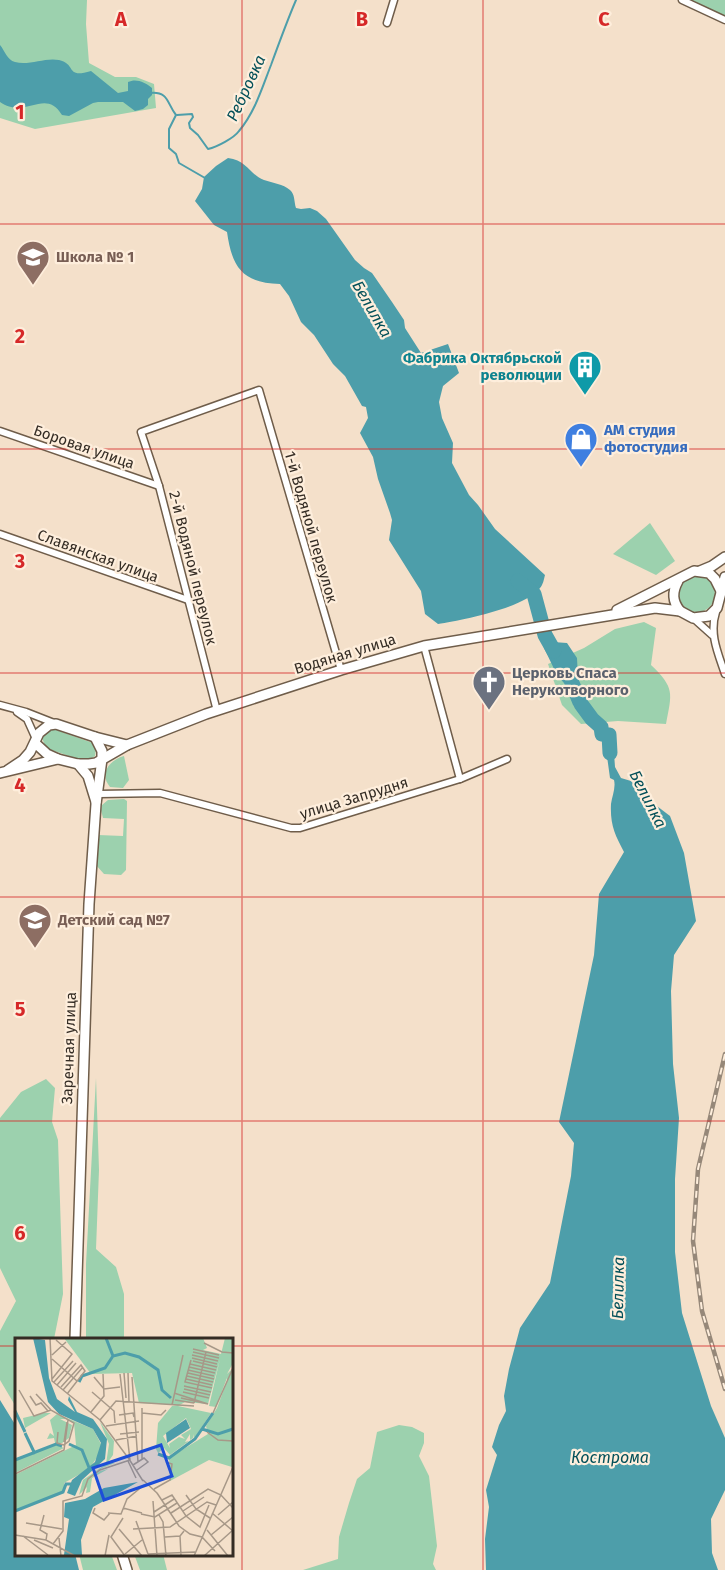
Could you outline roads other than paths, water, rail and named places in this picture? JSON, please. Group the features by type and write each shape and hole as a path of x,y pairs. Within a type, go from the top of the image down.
{"street":[{"path":"387,23 394,0"},
{"path":"682,0 725,20"},
{"name":"1-й Водяной переулок","path":"141,432 259,390 341,670"},
{"name":"Боровая улица","path":"0,431 159,486"},
{"name":"2-й Водяной переулок","path":"141,432 159,486 217,711"},
{"name":"Славянская улица","path":"0,534 188,600"},
{"path":"700,571 725,557"},
{"path":"607,614 678,581 688,572 709,573 715,579 721,592"},
{"path":"725,577 712,623 712,635 725,674"},
{"path":"678,581 675,586 674,600 680,611"},
{"path":"607,614 655,608 680,611 693,618 712,635"},
{"path":"693,618 709,616 717,608"},
{"name":"Водяная улица","path":"78,764 89,764 128,745 217,711 341,670 424,646 568,623 607,614"},
{"path":"424,646 460,779"},
{"path":"0,705 95,737 128,745"},
{"path":"14,710 27,719 35,741 47,754 78,764 88,776 96,804"},
{"path":"4,771 23,760 44,728 56,724"},
{"path":"95,737 102,751 102,759"},
{"path":"4,771 58,759"},
{"name":"Заречная улица","path":"75,1338 88,946 96,804 102,759"},
{"name":"улица Запрудня","path":"99,794 159,793 300,828 460,779 507,759"},
{"path":"122,1555 127,1570"}],"water":[{"path":"0,45 8,57 15,62 59,60 74,72 91,71 118,93 128,91 128,82 137,81 152,88 152,95 148,99 148,105 135,111 123,102 93,103 69,116 62,115 56,107 49,104 9,107 0,102"},
{"path":"228,158 240,162 259,178 290,190 296,208 310,208 326,219 355,260 372,273 404,320 405,328 421,353 448,344 459,373 443,386 439,402 442,418 453,443 452,463 469,495 495,529 545,575 541,587 532,595 507,607 462,620 438,624 425,614 421,591 389,540 392,520 373,457 360,433 368,418 366,407 362,406 345,376 333,364 314,335 301,322 289,296 280,284 256,280 241,271 232,255 227,232 214,225 195,201 202,189 204,177"},
{"path":"545,635 553,642 567,643 577,658 578,678 589,704 592,719 573,705 564,683 557,675 544,648 543,636"},
{"name":"Кострома","path":"609,735 613,739 615,767 621,778 631,781 649,800 670,816 684,853 696,921 674,955 671,991 673,1064 679,1118 675,1179 675,1252 682,1313 711,1406 725,1438 725,1490 711,1519 712,1553 718,1570 486,1570 485,1539 489,1507 486,1490 497,1455 492,1447 506,1411 504,1396 520,1328 550,1283 571,1176 574,1143 559,1122 594,955 599,894 624,852 611,818 614,780 610,778 606,749"},
{"path":"0,1400 15,1424 15,1555 75,1555 79,1570 0,1570"}],"waterway":[{"name":"Ребровка","path":"177,115 192,114 190,128 208,149 237,134 258,100 296,0"},
{"name":"Белилка","path":"150,93 164,96 176,115 169,129 169,148 176,154 179,163 205,178"},
{"name":"Белилка","path":"518,581 534,594 545,635 554,651"},
{"name":"Белилка","path":"581,704 601,727 602,734 609,735 610,753"}],"railway":[{"path":"725,1054 698,1169 693,1241 702,1311 725,1389"}],"place":[{"name":"Школа № 1","path":"33,286"},
{"name":"Фабрика Октябрьской революции","path":"585,396"},
{"name":"АМ студия фотостудия","path":"581,468"},
{"name":"Церковь Спаса Нерукотворного","path":"489,711"},
{"name":"Детский сад №7","path":"35,949"}]}
